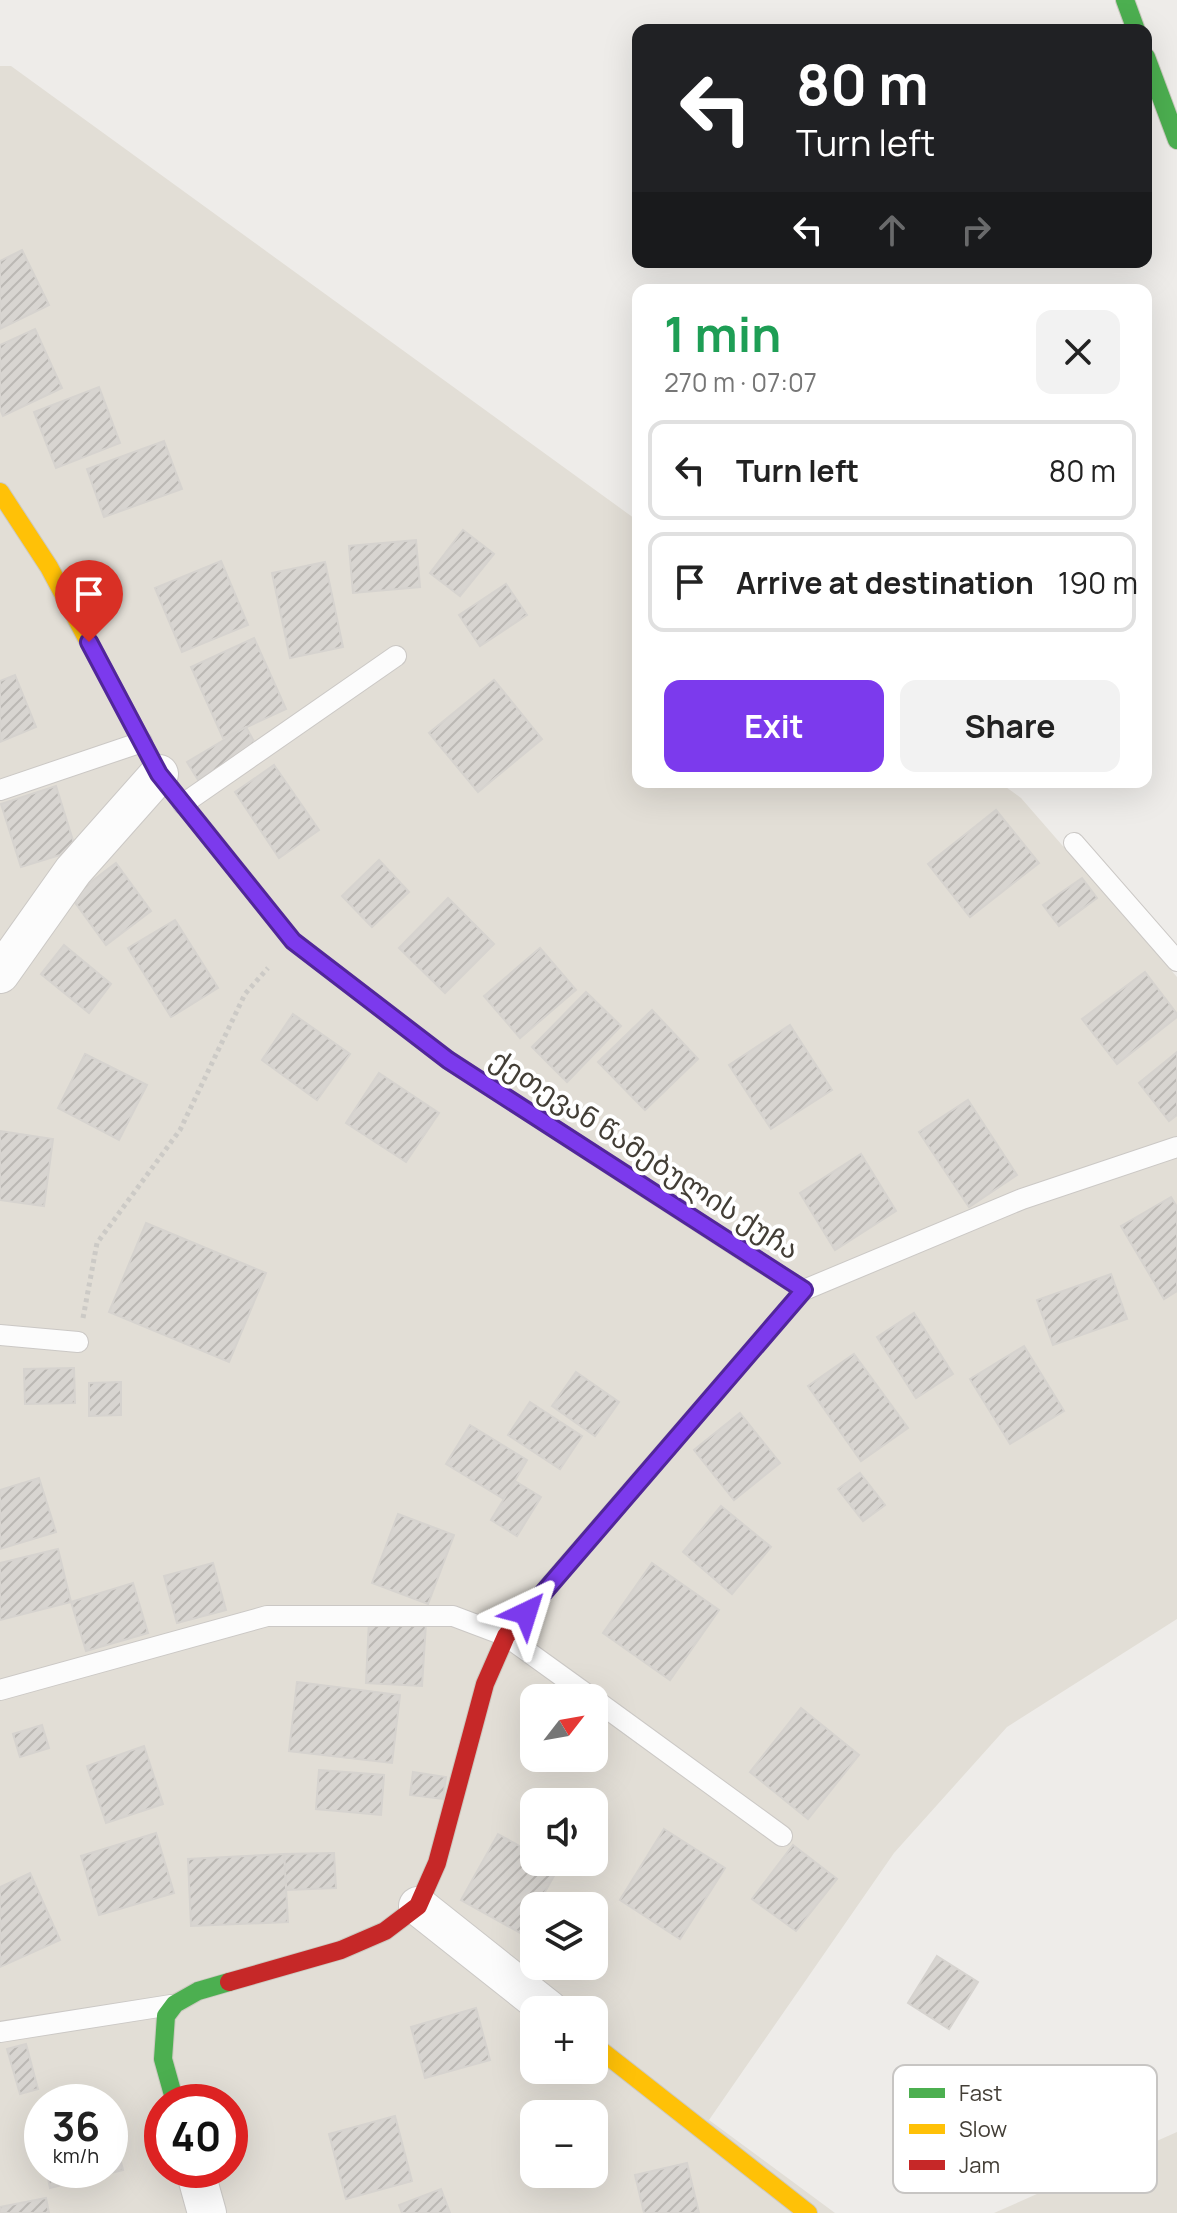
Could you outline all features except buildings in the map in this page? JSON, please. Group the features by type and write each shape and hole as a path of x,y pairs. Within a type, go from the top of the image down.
{"main road":[{"path":"1125,0 1134,24"},
{"path":"1152,73 1177,140"},
{"name":"ქეთევან წამებულის ქუჩა","path":"0,492 49,567 151,758 183,804 293,941 448,1060 804,1290 506,1636 485,1684 437,1863 418,1906"},
{"path":"170,2084 163,2059 166,2016 175,2004 198,1991 341,1950 385,1931 418,1906"},
{"path":"608,2056 808,2213"}],"street":[{"path":"0,978 151,758"},
{"path":"418,1906 531,1996"},
{"path":"200,2188 207,2213"}],"lane":[{"path":"183,804 396,656"},
{"path":"0,790 151,758"},
{"path":"1074,843 1177,961"},
{"path":"804,1290 1022,1199 1177,1147"},
{"path":"0,1335 78,1342"},
{"path":"0,1690 267,1616 453,1616 506,1636 572,1684"},
{"path":"608,1710 782,1836"},
{"path":"0,2032 175,2004"}],"path":[{"path":"78,1342 97,1243 180,1130 245,994 293,941"}],"shaded area":[{"path":"0,66 11,66 632,517 632,788 1007,788 1021,798 1177,977 1177,1619 1007,1727 894,1853 709,2120 835,2213 0,2213"},
{"path":"1177,2132 1177,2213 994,2213 1039,2193 1157,2193 1157,2141"}],"traffic: fast":[{"path":"1125,0 1134,24"},
{"path":"1152,73 1177,140"},
{"path":"532,1605 804,1290 752,1257"},
{"path":"170,2084 163,2059 166,2016 175,2004 198,1991 229,1982"}],"traffic: slow":[{"path":"0,492 49,567 159,774 213,841"},
{"path":"608,2056 808,2213"}],"traffic: jam":[{"path":"213,841 293,941 448,1060 752,1257"},
{"path":"229,1982 341,1950 385,1931 418,1906 437,1863 485,1684 506,1636 532,1605"}],"route":[{"path":"89,642 159,774 293,941 448,1060 804,1290 526,1613"}]}
